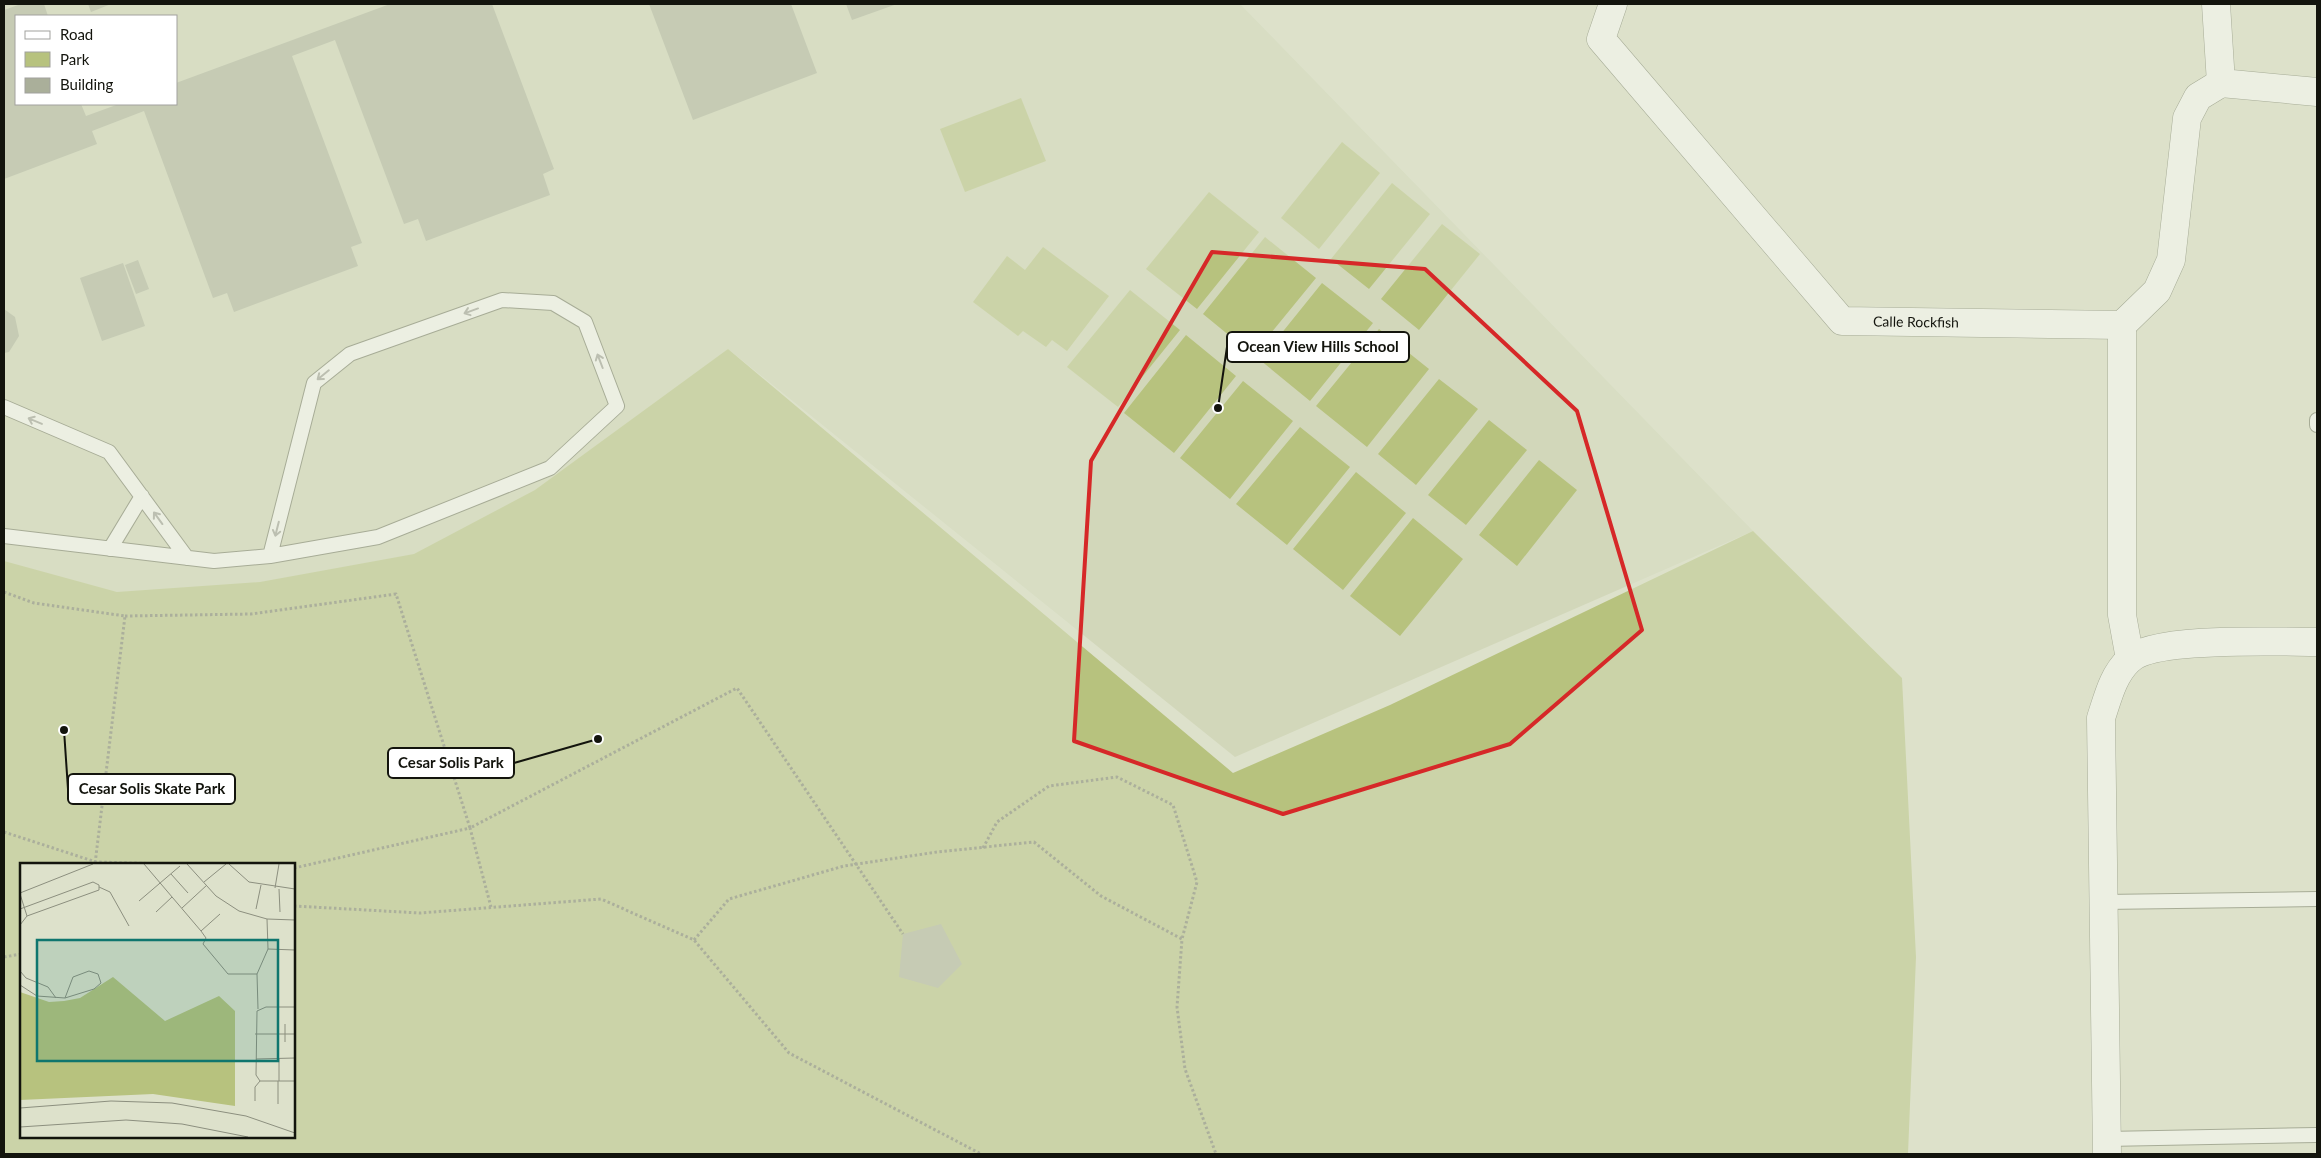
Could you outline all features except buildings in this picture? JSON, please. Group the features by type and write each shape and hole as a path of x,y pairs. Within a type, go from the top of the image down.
{"street":[{"name":"Calle Rockfish","path":"1613,4 1601,39 1842,321 2122,325"},
{"path":"2216,4 2221,83"},
{"path":"2130,658 2122,615 2122,325 2156,291 2171,260 2187,118 2198,97 2221,83 2317,92"},
{"path":"2106,1146 2101,718 2114,678 2130,658 2152,648 2206,643 2317,642"}],"lane":[{"path":"4,536 214,561 270,556 378,537 550,468 617,406 585,322 554,303 502,300 350,354 314,383 270,556"},
{"path":"4,407 109,452 187,558"},
{"path":"2317,420 2317,425"},
{"path":"110,549 142,496"},
{"path":"2103,902 2317,899"},
{"path":"2106,1146 2317,1135"}],"path":[{"path":"4,592 34,603 125,616 251,614 396,594 470,828 491,907"},
{"path":"4,832 96,863 125,616"},
{"path":"295,868 470,828 737,688 903,934"},
{"path":"983,848 997,822 1049,786 1117,777 1173,805 1197,882 1182,938 1177,1007 1185,1069 1216,1154"},
{"path":"694,940 729,899 856,864 1034,842 1101,896 1182,938"},
{"path":"295,906 420,913 601,899 694,940 789,1053 981,1154"},
{"path":"4,957 20,954"}],"highlighted area":[{"path":"1212,252 1425,269 1577,411 1642,630 1510,744 1283,814 1074,741 1091,461"}],"shaded area":[{"path":"4,4 1240,4 1753,531 1235,757 728,349 599,468 406,572 189,606 4,570"}],"green space":[{"path":"1021,98 1046,161 965,192 940,129"},
{"path":"1342,142 1380,173 1319,249 1281,218"},
{"path":"1392,183 1430,214 1369,289 1331,259"},
{"path":"1209,192 1259,232 1197,309 1146,269"},
{"path":"1442,224 1480,254 1419,330 1381,299"},
{"path":"1265,237 1316,278 1253,355 1203,314"},
{"path":"1043,247 1109,296 1067,351 1052,340 1046,347 1023,331 1018,336 973,302 1007,256 1025,270"},
{"path":"1322,283 1373,323 1310,401 1260,360"},
{"path":"1130,290 1180,330 1118,407 1067,367"},
{"path":"1379,329 1429,369 1367,447 1316,406"},
{"path":"1186,335 1236,376 1174,453 1124,413"},
{"path":"728,349 1233,773 1390,705 1753,531 1902,678 1916,957 1908,1154 4,1154 4,561 117,592 260,582 414,554 535,490"},
{"path":"1439,379 1478,409 1416,485 1378,454"},
{"path":"1243,381 1293,421 1230,499 1180,458"},
{"path":"1489,420 1527,450 1466,525 1428,495"},
{"path":"1300,427 1350,467 1287,545 1236,504"},
{"path":"1539,460 1577,490 1517,566 1479,535"},
{"path":"1356,472 1406,513 1343,590 1293,549"},
{"path":"1413,518 1463,559 1400,636 1350,596"}],"place":[{"name":"Ocean View Hills School","path":"1218,408"},
{"name":"Cesar Solis Skate Park","path":"64,730"},
{"name":"Cesar Solis Park","path":"598,739"}]}
